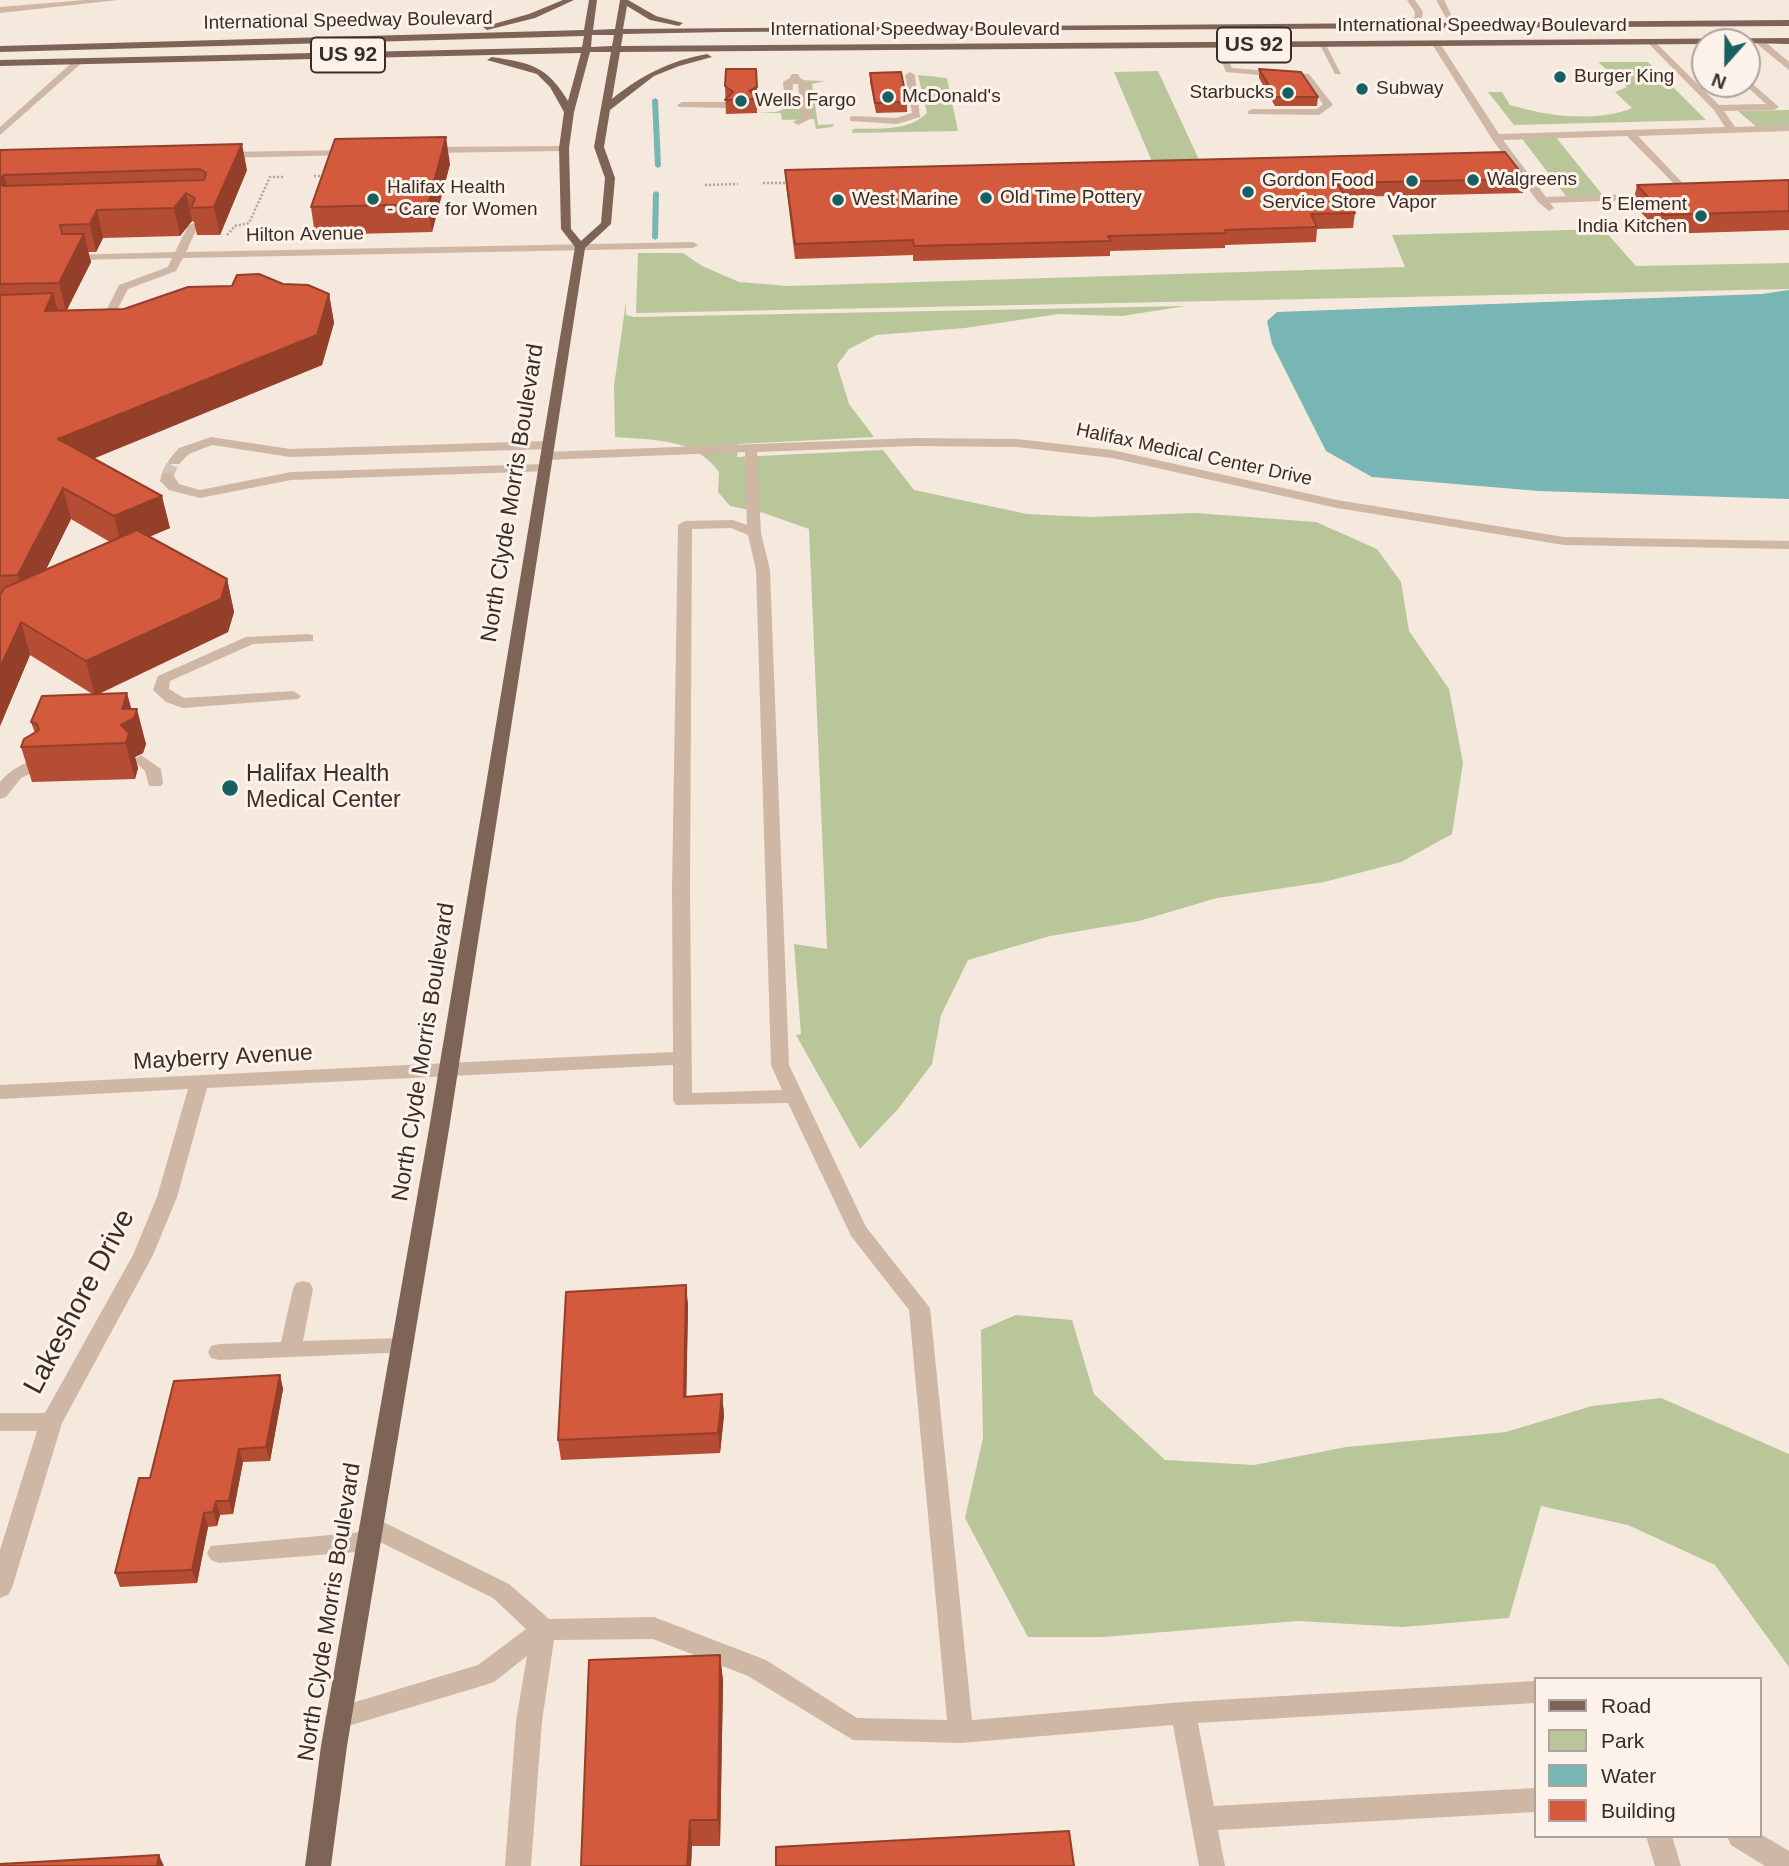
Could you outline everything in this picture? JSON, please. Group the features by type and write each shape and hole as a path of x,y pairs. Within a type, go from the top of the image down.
{"main road":[{"path":"425,36 526,19 570,0"},
{"path":"593,0 586,50 569,112 564,148 566,229 580,247 606,224 610,178 599,147 604,110 618,49 624,1 653,18 724,29"},
{"name":"International Speedway Boulevard","path":"0,49 724,29 1789,23"},
{"path":"1482,44 1480,38 1484,34 1539,24"},
{"path":"1145,46 1171,38 1399,36 1454,25"},
{"name":"International Speedway Boulevard","path":"1761,41 1789,41"},
{"name":"International Speedway Boulevard","path":"0,63 618,49 1691,42"},
{"path":"604,110 649,73 673,63 787,48"},
{"path":"79,61 169,66 482,59 531,67 548,75 569,112"},
{"name":"North Clyde Morris Boulevard","path":"318,1866 338,1718 448,1071 580,247"}],"street":[{"path":"0,10 114,0"},
{"path":"1411,0 1419,12 1418,19 1411,25"},
{"path":"1440,0 1454,25"},
{"path":"1652,42 1717,108 1732,130"},
{"path":"1761,42 1787,63"},
{"path":"1436,44 1495,137 1550,211"},
{"path":"1217,45 1229,70 1306,76 1328,105 1319,112 1252,112"},
{"path":"1322,45 1338,72"},
{"path":"0,132 79,61"},
{"path":"841,115 863,125 885,128 908,120 917,114 910,75"},
{"path":"757,104 784,100 789,94 788,82 795,78 803,82 807,118 798,122"},
{"path":"1717,108 1774,107 1761,95"},
{"path":"682,105 726,105"},
{"path":"1495,137 1789,128"},
{"path":"1630,133 1689,195"},
{"path":"409,151 564,148"},
{"path":"209,155 367,152"},
{"path":"1676,196 1703,195"},
{"path":"1542,200 1663,196"},
{"path":"82,317 109,316 123,287 172,269 193,226"},
{"name":"Hilton Avenue","path":"73,257 693,245"},
{"path":"174,461 184,451 211,441 271,451 546,456"},
{"name":"Halifax Medical Center Drive","path":"546,456 966,441 1066,447 1154,462 1337,504 1564,541 1789,545"},
{"path":"751,450 754,533 763,570 780,1065 858,1231 919,1308 961,1732"},
{"path":"242,486 261,474 271,451"},
{"path":"167,476 167,481 174,487 200,494 290,475 546,456"},
{"path":"754,533 733,524 685,525 683,1100 795,1096"},
{"path":"293,696 183,703 171,699 161,690 163,679 251,640 308,638"},
{"path":"141,760 153,769 155,783"},
{"path":"0,794 8,780 26,768 39,764"},
{"name":"Mayberry Avenue","path":"0,1092 682,1058"},
{"name":"Lakeshore Drive","path":"0,1588 51,1422 143,1255 167,1197 199,1083"},
{"path":"290,1350 303,1289"},
{"path":"219,1352 401,1346"},
{"path":"0,1422 51,1422"},
{"path":"219,1553 370,1534 500,1591 544,1630"},
{"path":"338,1718 485,1674 544,1630 654,1628 757,1668 853,1729 961,1732 1183,1713 1534,1692"},
{"path":"518,1866 529,1721 544,1630"},
{"path":"1183,1713 1212,1866"},
{"path":"1203,1819 1534,1800"},
{"path":"1659,1838 1668,1866"},
{"path":"1743,1838 1789,1866"}],"path":[{"path":"222,238 235,226 249,223 270,177 284,177"},
{"path":"763,183 791,183"},
{"path":"705,185 738,184"}],"green space":[{"path":"1598,62 1648,62 1706,120 1514,125 1488,92 1502,92 1510,105 1555,115 1587,117 1618,113 1632,108 1615,92 1627,87"},
{"path":"1158,71 1200,162 1153,164 1114,72"},
{"path":"918,75 947,78 958,131 852,133 853,129 902,126 927,113"},
{"path":"798,80 825,81 812,84 818,125 834,124 832,127 816,129 814,119 782,120 781,113 757,113 776,112 799,103"},
{"path":"1789,110 1789,128 1759,129 1738,111"},
{"path":"1554,135 1605,198 1568,199 1520,136"},
{"path":"1603,229 1636,266 1789,263 1789,289 636,313 638,253 683,253 702,266 739,282 788,286 1405,267 1392,235"},
{"path":"626,302 626,315 634,317 1186,306 1122,316 1059,314 965,328 876,335 849,349 837,365 849,404 874,437 738,444 737,457 883,450 914,490 1027,514 1090,517 1195,513 1316,522 1377,549 1401,582 1409,631 1449,689 1463,763 1452,834 1401,862 1324,882 1217,898 1139,921 1050,936 968,960 941,1015 932,1064 898,1109 860,1149 796,1035 801,1034 794,944 827,949 809,529 764,513 730,506 718,492 719,472 709,461 686,447 658,440 615,437 614,386"},
{"path":"1016,1315 1072,1320 1094,1394 1165,1460 1254,1465 1346,1447 1506,1432 1592,1406 1661,1398 1789,1454 1789,1667 1715,1565 1628,1525 1541,1506 1509,1618 1402,1627 1298,1621 1103,1637 1028,1637 965,1518 983,1438 981,1330"}],"water":[{"path":"1789,290 1789,499 1539,491 1372,477 1326,451 1272,344 1267,321 1277,312 1762,294"}],"building":[{"path":"726,69 756,69 757,87 749,91 757,95 757,99 725,100 733,92 725,86"},
{"path":"1259,69 1301,72 1318,97 1276,97"},
{"name":"McDonald's","path":"901,72 907,102 875,103 870,73"},
{"path":"446,137 428,204 311,207 335,139"},
{"path":"242,144 214,207 191,208 195,198 186,193 174,208 97,210 90,224 60,225 62,234 84,234 59,283 0,284 0,184 204,180 206,173 200,169 4,175 0,179 0,150"},
{"path":"1505,152 1526,179 1337,183 1355,213 1311,214 1317,227 1108,236 1111,241 914,246 913,240 795,244 785,170"},
{"path":"1789,180 1789,211 1664,215 1637,185"},
{"path":"259,274 283,284 308,285 329,294 317,335 58,439 162,496 114,516 63,488 18,575 0,576 0,295 53,293 45,311 124,309 188,287 232,286 237,275"},
{"path":"137,530 227,579 221,599 86,661 21,622 0,668 0,595 4,588"},
{"path":"127,693 122,709 137,709 134,718 121,725 129,733 126,743 21,747 24,739 39,730 37,724 31,722 42,696"},
{"path":"686,1285 684,1397 722,1394 718,1433 558,1440 566,1292"},
{"path":"280,1375 266,1447 239,1449 229,1501 216,1501 213,1512 204,1513 192,1570 115,1573 139,1478 150,1478 174,1381"},
{"path":"720,1655 718,1820 690,1820 687,1866 581,1866 589,1660"},
{"path":"1069,1831 1074,1866 776,1866 776,1847"},
{"path":"159,1855 157,1866 0,1866 0,1864"}],"waterway":[{"path":"655,100 658,166"},
{"path":"655,238 656,193"}],"tunnel":[{"path":"167,476 174,461"}],"place":[{"name":"Burger King","path":"1560,77"},
{"name":"Subway","path":"1362,89"},
{"name":"Starbucks","path":"1288,93"},
{"name":"McDonald's","path":"888,97"},
{"name":"Wells Fargo","path":"741,101"},
{"name":"Walgreens","path":"1473,180"},
{"name":"Vapor","path":"1412,181"},
{"name":"Gordon Food Service Store","path":"1248,192"},
{"name":"Old Time Pottery","path":"986,198"},
{"name":"Halifax Health - Care for Women","path":"373,199"},
{"name":"West Marine","path":"838,200"},
{"name":"5 Element India Kitchen","path":"1701,216"},
{"name":"Halifax Health Medical Center","path":"230,788"}]}
